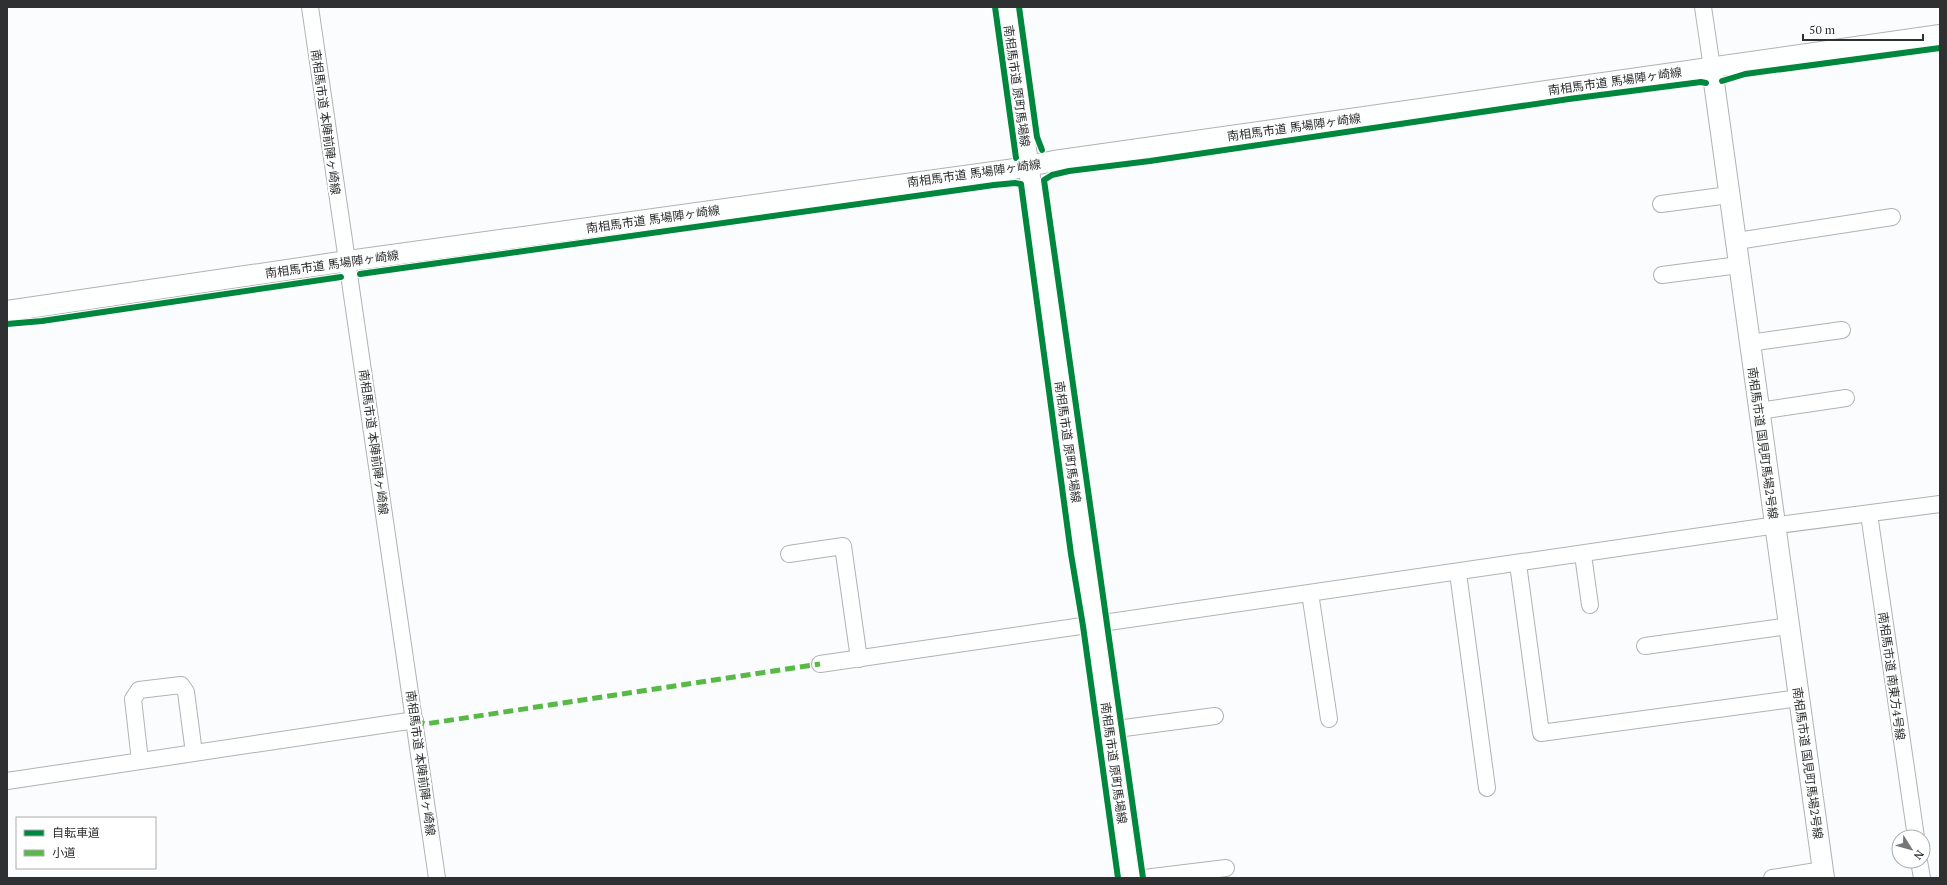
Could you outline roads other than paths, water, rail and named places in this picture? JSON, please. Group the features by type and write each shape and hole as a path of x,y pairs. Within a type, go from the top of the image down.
{"street":[{"name":"南相馬市道 本陣前陣ヶ崎線","path":"310,7 437,878"},
{"name":"南相馬市道 原町馬場線","path":"1006,7 1129,878"},
{"name":"南相馬市道 国見町馬場2号線","path":"1703,7 1824,874"},
{"name":"南相馬市道 馬場陣ヶ崎線","path":"7,311 1940,35"},
{"path":"1661,204 1729,195"},
{"path":"1736,241 1892,217"},
{"path":"1662,275 1739,265"},
{"path":"1749,343 1842,330"},
{"path":"1759,411 1846,398"},
{"path":"820,664 1583,555 1775,526 1940,504"},
{"name":"南相馬市道 南東方4号線","path":"1869,514 1915,829"},
{"path":"789,554 843,546 859,659"},
{"path":"1583,555 1590,605"},
{"path":"1518,564 1541,733 1799,698"},
{"path":"1458,572 1487,788"},
{"path":"1310,594 1329,719"},
{"path":"1645,646 1789,626"},
{"path":"140,761 133,699 139,690 180,685 186,692 194,753"},
{"path":"1109,730 1216,716"},
{"path":"7,781 415,720"},
{"path":"1144,878 1226,868"},
{"path":"1772,878 1824,874"}]}
